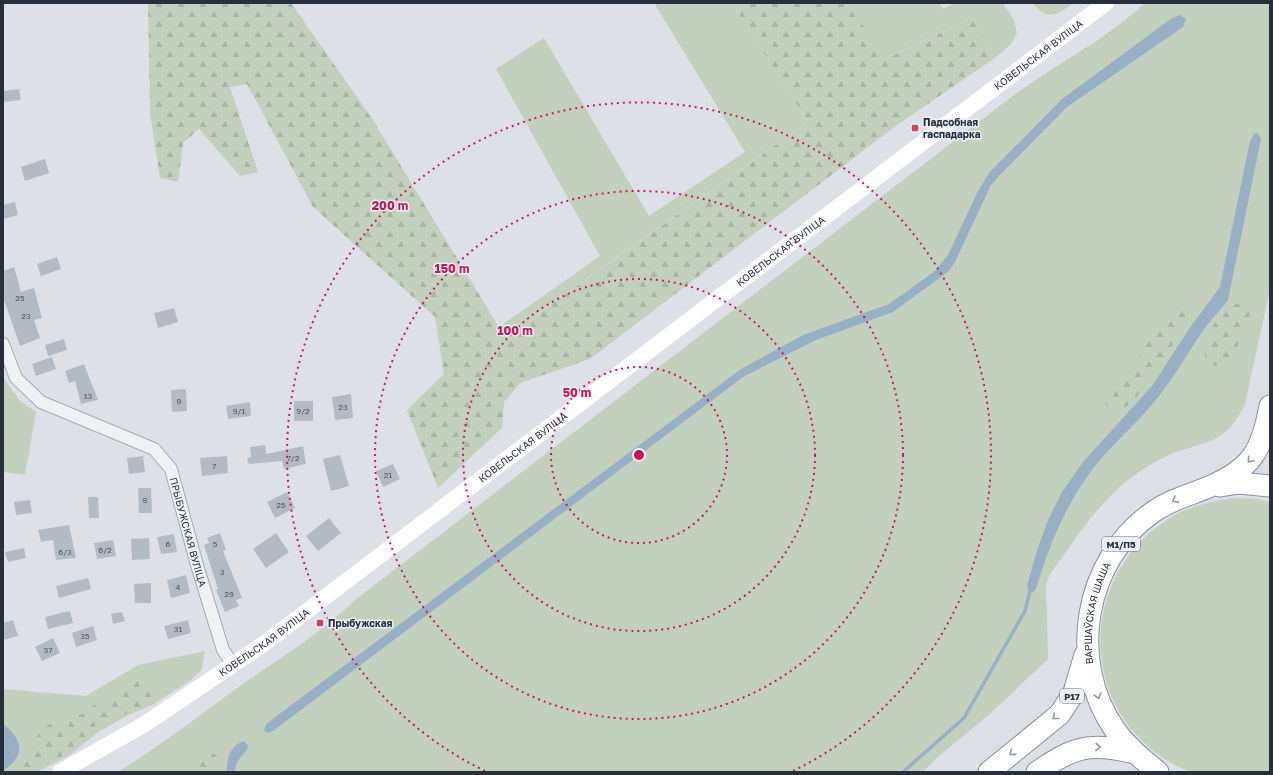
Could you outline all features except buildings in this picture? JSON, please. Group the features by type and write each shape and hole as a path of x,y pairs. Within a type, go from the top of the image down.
{"highway":[{"name":"ВАРШАЎСКАЯ ШАША","path":"1211,487 1240,471 1252,458 1261,444 1270,406"},
{"name":"ВАРШАЎСКАЯ ШАША","path":"1158,772 1134,753 1115,730 1100,704 1091,675 1087,645 1089,614 1097,585 1110,558 1129,533 1153,512 1181,496 1211,487 1239,483 1270,486"},
{"name":"Р17","path":"989,772 1060,714 1069,703 1082,670 1087,645"},
{"path":"1037,772 1063,756 1078,750 1095,746 1115,748 1134,753"}],"main road":[{"name":"КОВЕЛЬСКАЯ ВУЛІЦА","path":"60,772 145,724 269,640 1106,3"}],"street":[{"name":"ПРЫБУЖСКАЯ ВУЛІЦА","path":"3,344 16,378 41,402 154,449 171,469 197,565 223,650 233,664"}],"green space":[{"path":"148,3 291,3 373,120 505,337 808,122 732,3 848,3 886,59 971,18 995,58 897,125 590,359 520,383 504,402 502,428 438,488 407,410 444,374 435,317 313,207 247,84 230,87 258,172 240,176 199,129 183,143 178,182 160,178 150,113"},
{"path":"654,3 732,3 808,122 504,337 499,327 600,256 496,69 544,38 649,216 745,152"},
{"path":"848,3 939,3 943,9 954,3 1003,3 1014,20 1017,33 1011,44 995,58 971,18 885,59"},
{"path":"1033,3 1073,3 1062,11 1053,15 1048,15 1038,9"},
{"path":"1145,3 1270,3 1270,289 1245,404 1237,419 1219,436 1210,441 1163,458 1147,467 1119,488 1095,513 1056,566 1047,582 1048,659 990,714 939,756 923,772 118,772 165,741 240,686 314,635 355,600 1010,98 1096,41 1129,17"},
{"path":"1236,304 1246,305 1250,312 1248,321 1233,358 1225,365 1213,365 1205,357 1206,342 1209,334 1218,318 1230,307"},
{"path":"1184,308 1191,313 1192,317 1135,399 1122,410 1110,409 1104,400 1107,388 1134,364 1154,332 1166,317"},
{"path":"3,377 20,401 36,412 25,475 3,472"},
{"path":"1233,498 1257,499 1270,502 1270,772 1190,772 1161,757 1145,744 1125,721 1111,695 1103,668 1100,640 1103,613 1111,586 1125,562 1142,540 1165,521 1181,512 1206,503"},
{"path":"205,651 202,669 191,680 154,704 127,716 98,732 70,755 37,772 3,772 3,689 86,696 138,665"},
{"path":"138,678 149,681 154,693 152,700 146,705 137,710 101,722 93,728 72,750 59,758 34,770 26,770 20,766 23,755 44,728 53,722 83,714 95,704"},
{"path":"212,753 216,755 220,772 188,772 201,758"}],"water":[{"path":"1180,15 1186,19 1183,27 1067,107 999,176 991,185 955,262 949,271 893,312 816,340 743,377 273,731 268,733 264,731 266,724 741,369 803,335 889,304 935,271 948,255 978,191 989,173 1062,99 1172,18"},
{"path":"1258,133 1261,139 1228,300 1207,325 1169,383 1155,401 1106,453 1088,475 1061,522 1047,555 1036,589 1033,592 1029,592 1027,586 1037,550 1048,520 1062,492 1083,462 1152,386 1189,329 1220,287 1250,141 1254,134"},
{"path":"3,724 18,741 19,753 11,765 3,770"},
{"path":"244,741 248,746 237,763 235,772 227,772 228,758 232,749"}],"waterway":[{"path":"903,772 964,718 1025,611 1031,587"}],"place":[{"name":"Падсобная гаспадарка","path":"915,128"},
{"name":"Прыбужская","path":"320,623"}]}
